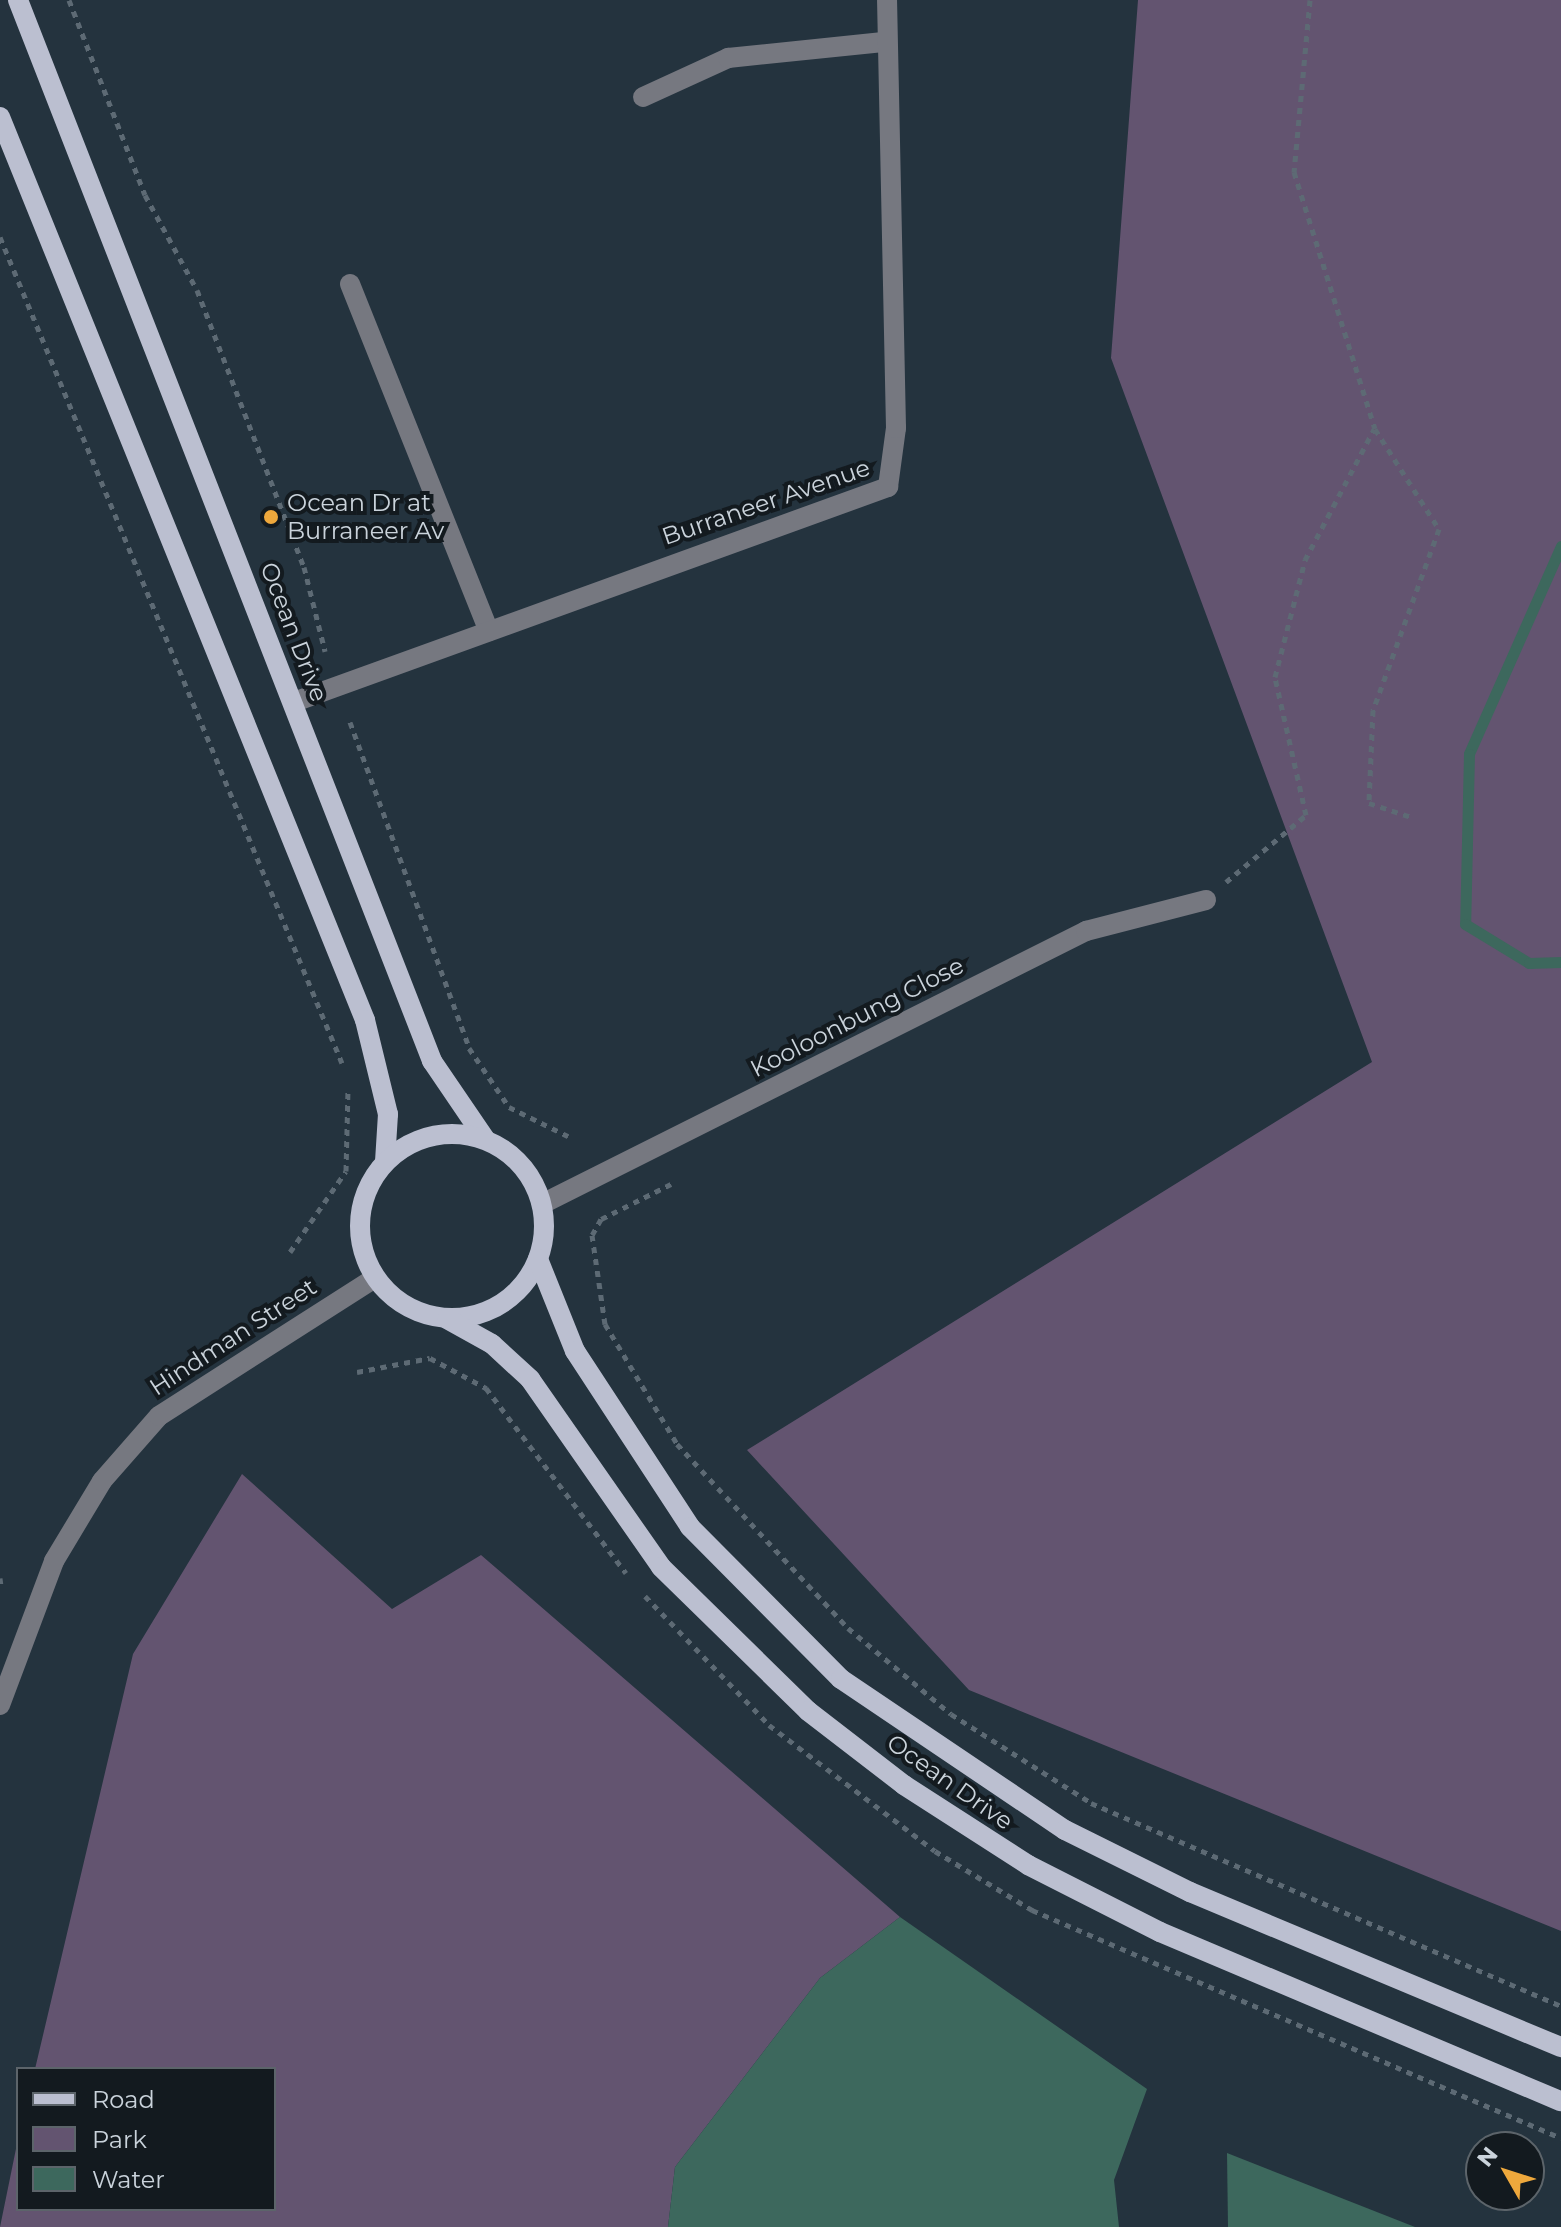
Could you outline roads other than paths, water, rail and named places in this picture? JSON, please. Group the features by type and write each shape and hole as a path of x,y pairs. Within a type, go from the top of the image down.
{"main road":[{"name":"Ocean Drive","path":"18,0 432,1061 485,1139"},
{"path":"0,117 365,1020 388,1114 385,1162 360,1219 375,1278 406,1307 447,1319 502,1303 538,1259 542,1204 520,1165 485,1139 432,1136 385,1162"},
{"name":"Ocean Drive","path":"538,1259 575,1351 690,1527 841,1679 1065,1830 1190,1892 1561,2047"},
{"name":"Ocean Drive","path":"447,1319 492,1344 530,1379 661,1567 808,1711 904,1785 1028,1865 1160,1932 1561,2101"}],"street":[{"name":"Burraneer Avenue","path":"294,702 888,487 896,428 883,42 887,0"},
{"path":"643,97 728,58 883,42"},
{"path":"350,284 489,631"},
{"name":"Kooloonbung Close","path":"542,1204 1086,931 1206,900"},
{"name":"Hindman Street","path":"0,1705 54,1561 102,1481 159,1416 375,1278"}],"water":[{"path":"900,1917 1147,2089 1114,2180 1119,2227 668,2227 675,2167 820,1978"},
{"path":"1227,2153 1415,2227 1228,2227"}],"waterway":[{"path":"1561,546 1469,754 1465,924 1529,963 1561,962"}],"place":[{"name":"Ocean Dr at Burraneer Av","path":"271,517"}]}
